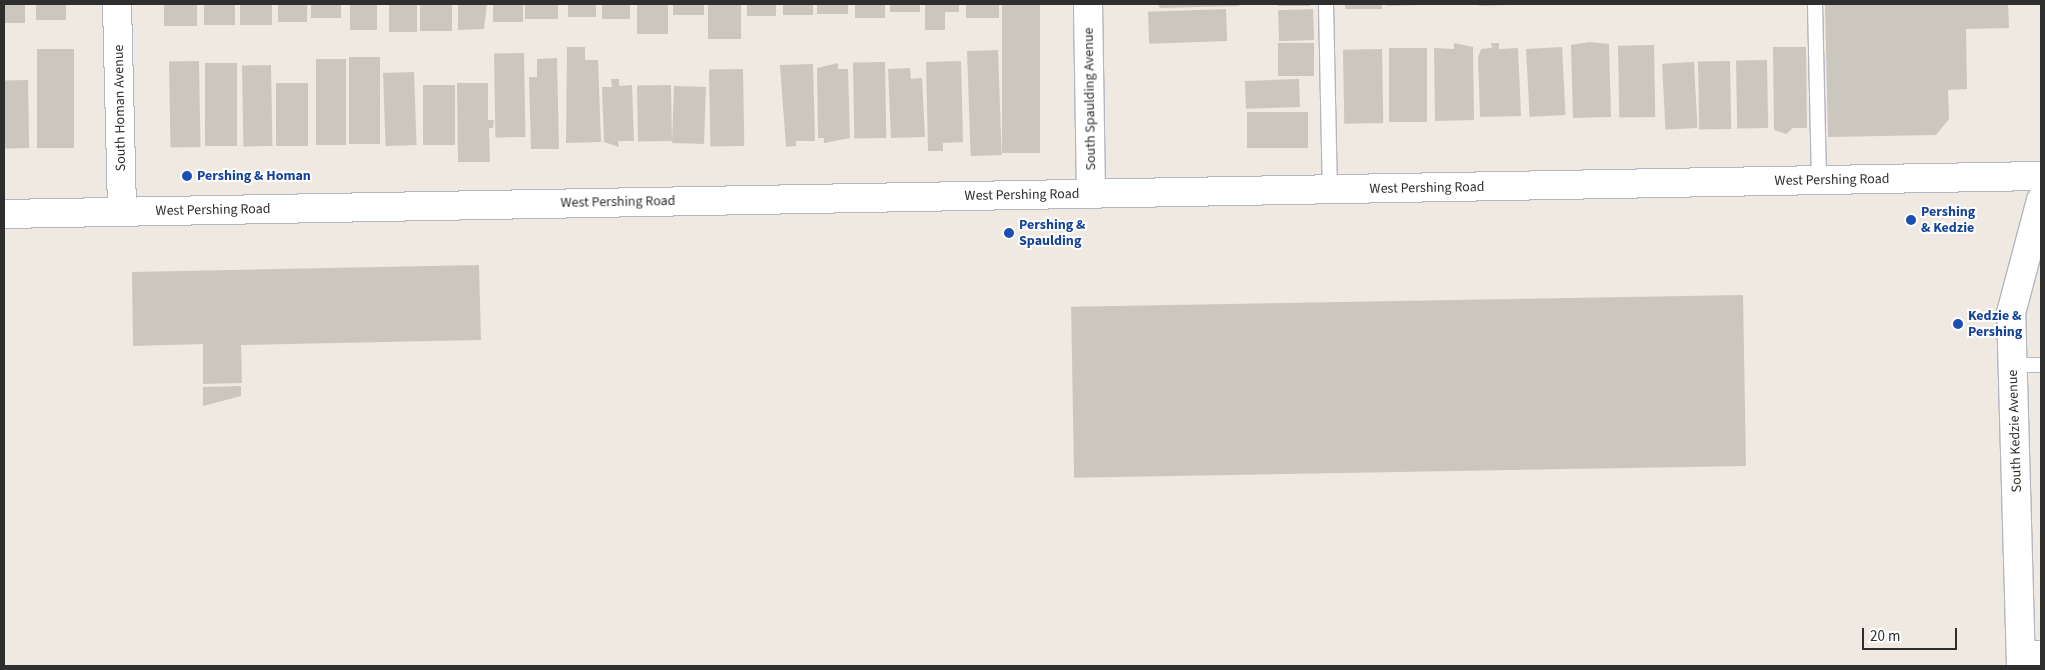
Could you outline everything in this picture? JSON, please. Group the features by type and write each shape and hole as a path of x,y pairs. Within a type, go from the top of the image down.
{"street":[{"name":"South Homan Avenue","path":"117,4 122,212"},
{"name":"South Spaulding Avenue","path":"1088,4 1092,194"},
{"name":"West Pershing Road","path":"4,214 2041,176"},
{"name":"South Kedzie Avenue","path":"2028,659 2011,313 2041,200"}],"lane":[{"path":"1326,4 1330,190"},
{"path":"1815,4 1819,181"},
{"path":"2013,365 2041,365"}],"building":[{"path":"4,4 25,4 25,23 4,23"},
{"path":"36,4 66,4 66,20 36,20"},
{"path":"164,4 197,4 197,26 164,26"},
{"path":"204,4 235,4 235,25 204,25"},
{"path":"240,4 272,4 272,25 240,25"},
{"path":"278,4 307,4 307,22 278,22"},
{"path":"311,4 341,4 341,18 311,18"},
{"path":"350,4 377,4 377,30 350,30"},
{"path":"389,4 417,4 417,32 389,32"},
{"path":"420,4 452,4 452,31 420,31"},
{"path":"458,4 487,4 484,29 458,30"},
{"path":"493,4 523,4 523,22 493,22"},
{"path":"525,4 558,4 558,19 525,19"},
{"path":"568,4 596,4 596,17 568,17"},
{"path":"602,4 630,4 630,19 602,19"},
{"path":"637,4 668,4 668,34 637,34"},
{"path":"673,4 704,4 704,15 673,15"},
{"path":"708,4 741,4 741,39 708,39"},
{"path":"747,4 776,4 776,16 747,16"},
{"path":"783,4 813,4 813,15 783,15"},
{"path":"817,4 848,4 848,14 817,14"},
{"path":"855,4 885,4 885,18 855,18"},
{"path":"890,4 920,4 920,12 890,12"},
{"path":"925,4 959,4 959,12 945,12 945,30 925,30"},
{"path":"966,4 999,4 999,18 966,18"},
{"path":"1002,4 1040,4 1040,153 1002,153"},
{"path":"1158,4 1239,4 1239,6 1160,8"},
{"path":"1278,4 1310,4 1310,6 1278,6"},
{"path":"1345,4 1382,4 1382,9 1345,9"},
{"path":"1387,4 1421,4 1421,5 1387,6"},
{"path":"1479,4 1511,4 1511,5 1479,6"},
{"path":"1825,4 2008,4 2009,28 1966,29 1967,89 1948,90 1949,119 1936,135 1828,137"},
{"path":"1226,9 1227,41 1149,44 1148,12"},
{"path":"1313,9 1314,40 1279,41 1278,10"},
{"path":"1589,42 1609,44 1611,117 1573,118 1571,45"},
{"path":"1278,43 1314,43 1314,76 1278,76"},
{"path":"1454,43 1473,47 1474,120 1435,121 1434,48 1454,49"},
{"path":"1491,43 1499,43 1499,49 1518,48 1521,116 1480,117 1478,58 1481,49 1492,48"},
{"path":"1654,45 1655,117 1619,118 1618,46"},
{"path":"567,47 585,47 585,60 598,60 601,142 566,143"},
{"path":"1562,47 1566,115 1530,117 1526,49"},
{"path":"1773,47 1806,47 1807,128 1793,128 1786,134 1774,130"},
{"path":"1389,48 1427,48 1427,122 1389,122"},
{"path":"37,49 74,49 74,148 37,148"},
{"path":"1382,49 1383,123 1344,124 1343,50"},
{"path":"998,50 1002,155 971,156 967,51"},
{"path":"524,53 525,137 495,138 494,54"},
{"path":"349,57 380,57 380,144 349,144"},
{"path":"557,58 559,149 531,149 529,77 537,77 537,59"},
{"path":"316,59 346,59 346,145 316,145"},
{"path":"1767,60 1768,128 1737,129 1736,61"},
{"path":"199,61 201,147 171,148 169,62"},
{"path":"961,61 963,142 943,143 943,151 928,151 926,62"},
{"path":"1730,61 1731,129 1699,130 1698,62"},
{"path":"885,62 886,138 854,139 853,63"},
{"path":"1694,62 1697,128 1665,130 1662,64"},
{"path":"205,63 237,63 237,146 205,146"},
{"path":"838,63 838,69 848,69 850,138 824,143 824,138 818,138 817,68"},
{"path":"813,64 815,141 796,141 796,146 786,147 780,65"},
{"path":"271,65 272,146 243,146 242,66"},
{"path":"910,68 911,79 922,78 925,137 891,138 888,69"},
{"path":"743,69 744,146 710,147 709,70"},
{"path":"414,72 417,145 386,146 383,73"},
{"path":"611,79 619,79 619,86 632,85 634,141 618,141 619,147 604,142 602,87 612,87"},
{"path":"1299,79 1300,107 1246,109 1245,81"},
{"path":"4,80 28,80 29,148 5,148"},
{"path":"276,83 308,83 308,146 276,146"},
{"path":"457,83 488,83 488,120 494,120 493,128 489,128 490,162 458,162"},
{"path":"423,85 455,85 455,145 423,145"},
{"path":"671,85 672,141 638,142 637,86"},
{"path":"674,86 706,87 704,144 672,143"},
{"path":"1247,112 1308,112 1308,148 1247,148"},
{"path":"479,265 481,340 241,345 242,383 203,384 203,344 133,346 132,272"},
{"path":"1743,295 1746,466 1074,478 1071,307"},
{"path":"241,386 241,396 203,406 203,387"}],"place":[{"name":"Pershing & Homan","path":"187,176"},
{"name":"Pershing & Kedzie","path":"1911,220"},
{"name":"Pershing & Spaulding","path":"1009,233"},
{"name":"Kedzie & Pershing","path":"1958,324"}]}
